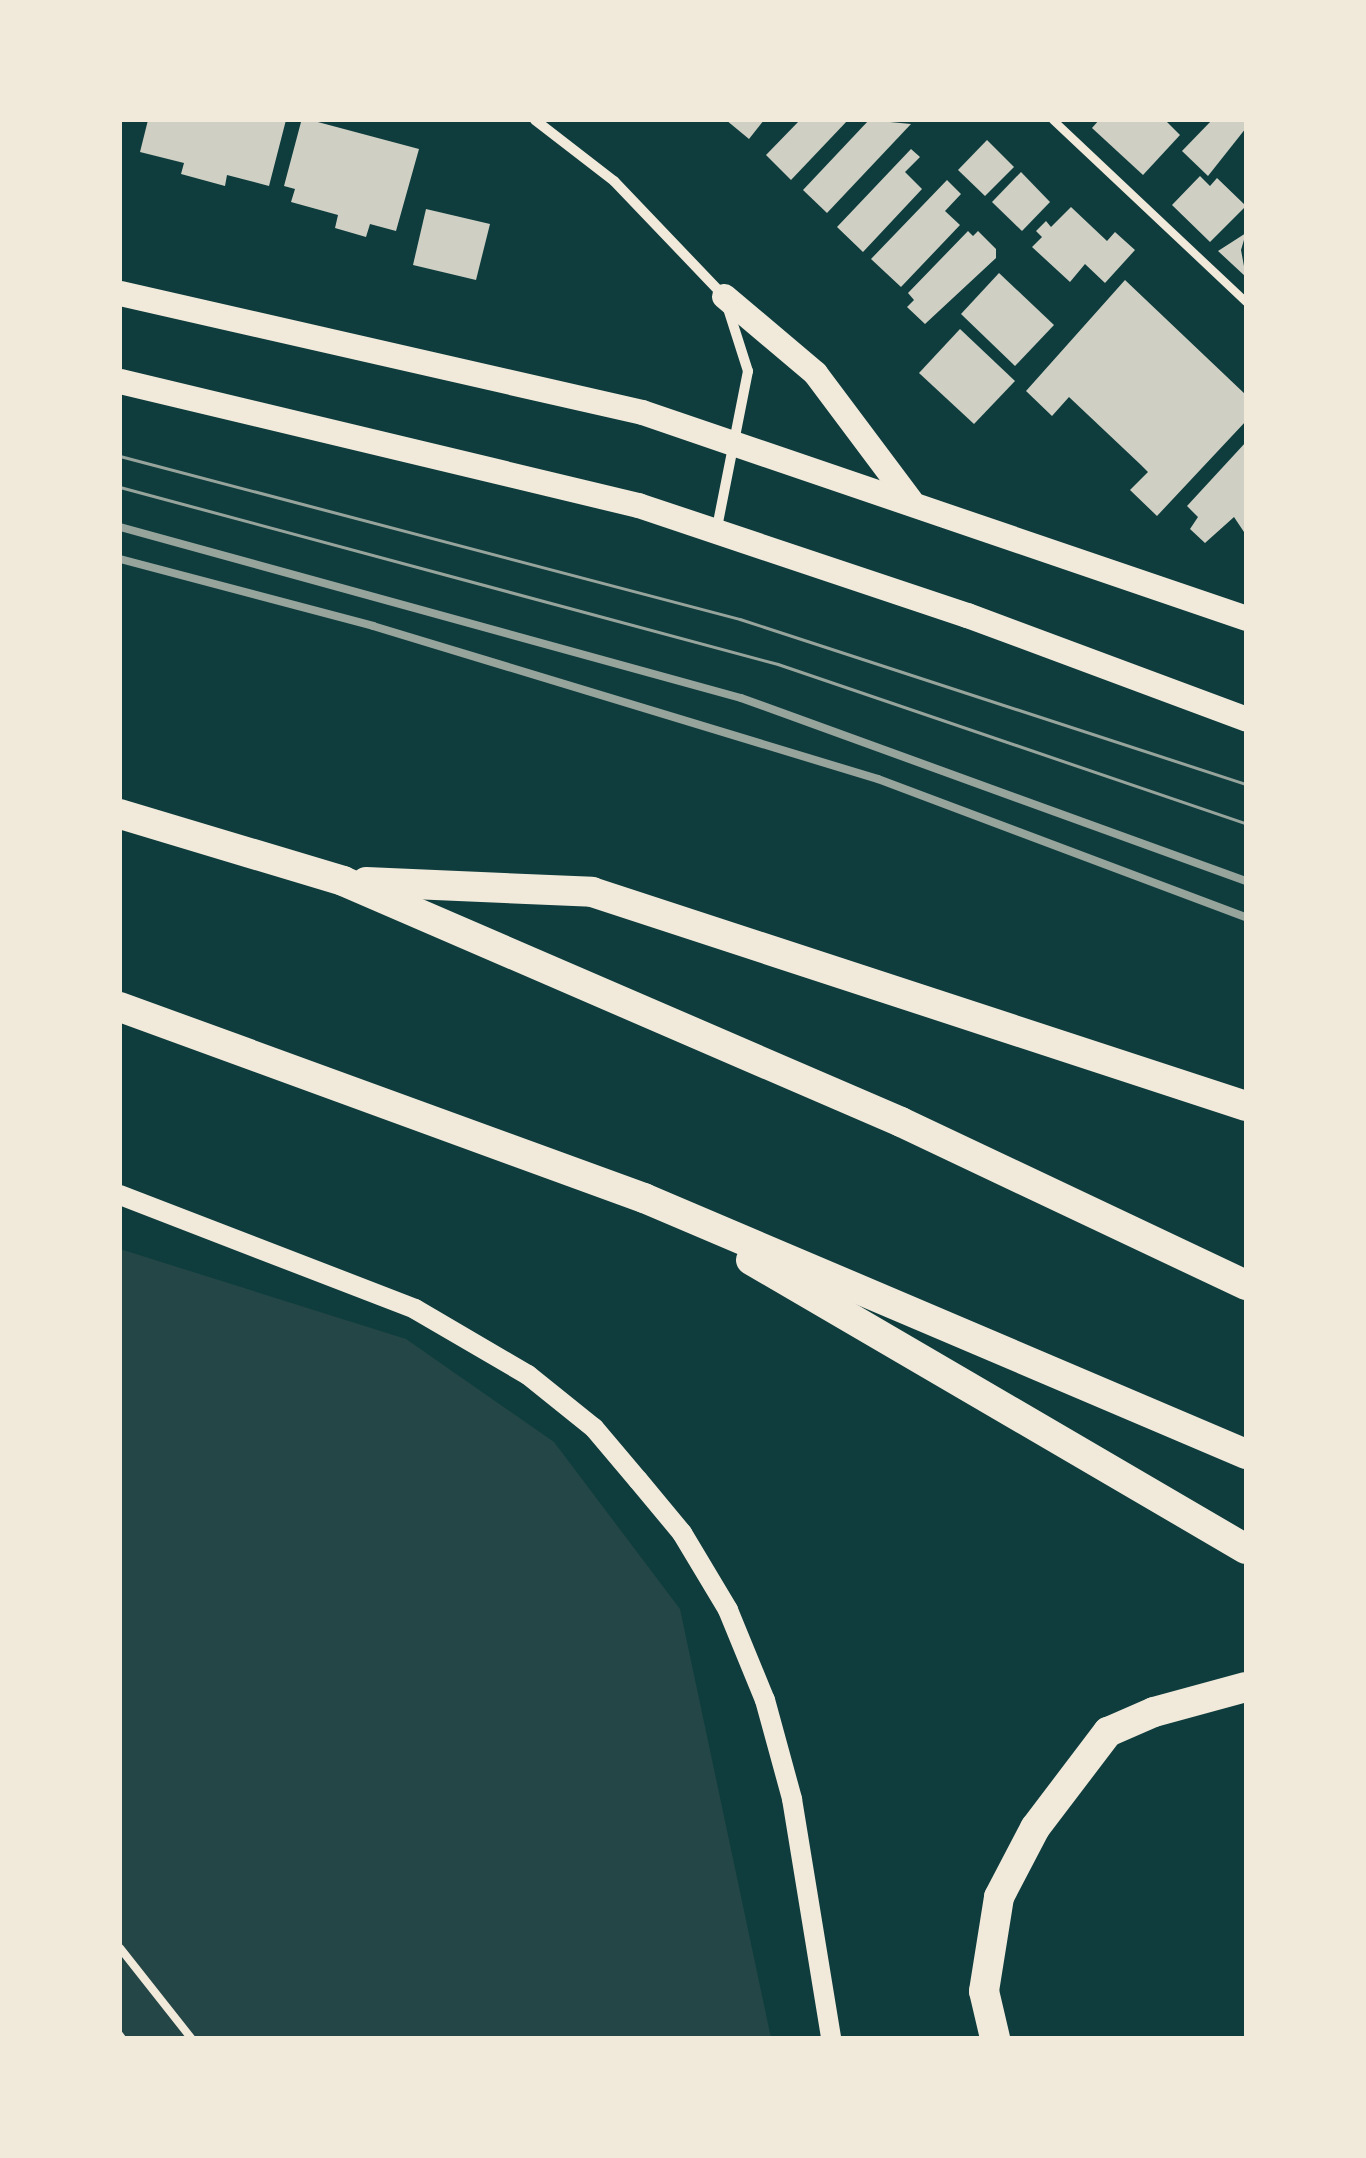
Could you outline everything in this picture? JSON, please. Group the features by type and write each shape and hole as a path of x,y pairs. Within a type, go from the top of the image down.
{"highway":[{"path":"120,814 343,881 884,1114 1246,1285"},
{"path":"343,881 592,892 1246,1106"},
{"path":"120,1007 644,1198 1246,1454"},
{"path":"644,1198 1246,1549"},
{"path":"995,2038 984,1991 1000,1897 1035,1828 1108,1732 1154,1712 1246,1687"}],"main road":[{"path":"120,293 642,412 910,500 1246,618"},
{"path":"724,296 815,373 910,500"},
{"path":"120,381 638,506 1246,719"},
{"path":"120,1194 414,1309 528,1375 594,1428 638,1480 682,1534 728,1610 765,1700 792,1799 831,2038"}],"street":[{"path":"534,120 614,181 724,296 748,371 716,532"}],"lane":[{"path":"1053,120 1246,302"},
{"path":"120,1948 190,2038"}],"shaded area":[{"path":"120,1249 406,1339 554,1442 680,1609 771,2038 120,2038"}],"building":[{"path":"148,120 286,120 269,186 227,175 225,186 181,174 184,163 140,152"},
{"path":"726,120 764,120 749,139"},
{"path":"800,120 848,120 791,180 766,155"},
{"path":"869,120 911,124 827,213 803,190"},
{"path":"1099,120 1165,120 1180,135 1143,175 1092,128"},
{"path":"1212,120 1246,120 1246,128 1208,176 1182,151"},
{"path":"314,121 419,149 396,231 370,224 366,237 335,228 338,215 291,202 295,189 284,186 301,122"},
{"path":"987,140 1014,167 985,196 958,170"},
{"path":"911,149 920,157 905,172 922,189 863,252 837,227"},
{"path":"1021,172 1050,202 1022,231 992,202"},
{"path":"1200,176 1210,186 1217,178 1246,206 1210,242 1172,205"},
{"path":"947,180 961,194 945,211 960,225 901,287 871,259"},
{"path":"1071,207 1107,241 1115,232 1135,250 1105,283 1085,264 1070,282 1032,247 1042,237 1036,231 1046,221 1051,227"},
{"path":"426,209 490,224 476,280 413,265"},
{"path":"968,231 973,236 978,231 996,249 996,258 925,324 907,307 914,300 908,293"},
{"path":"1246,233 1241,250 1246,277 1218,251"},
{"path":"999,273 1054,325 1015,366 961,314"},
{"path":"1125,280 1246,395 1246,421 1157,516 1130,490 1148,472 1141,465 1069,397 1052,416 1026,391"},
{"path":"960,329 1015,381 974,424 919,373"},
{"path":"1246,442 1246,535 1234,517 1205,543 1190,529 1198,517 1187,506"}],"tram line":[{"path":"120,456 740,619 1246,784"},
{"path":"120,487 778,664 1246,823"}],"railway":[{"path":"120,527 741,698 1246,881"},
{"path":"120,559 373,626 878,779 1246,917"}]}
